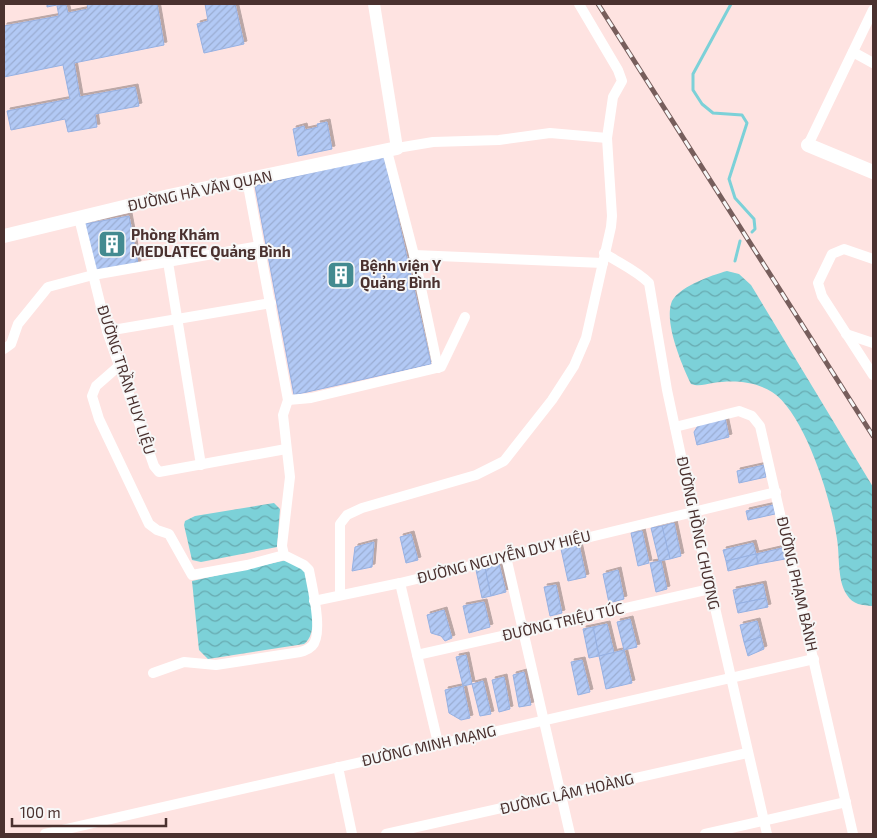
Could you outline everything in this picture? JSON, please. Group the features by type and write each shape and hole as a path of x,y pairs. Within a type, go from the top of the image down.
{"main road":[{"path":"808,145 873,172"},
{"name":"ĐƯỜNG HÀ VĂN QUAN","path":"4,236 392,149"}],"street":[{"path":"374,4 392,149 438,368"},
{"path":"340,595 340,524 347,514 488,471 504,462 552,400 580,354 604,258 612,216 607,138 613,97 622,81 579,4"},
{"path":"808,145 873,10"},
{"path":"853,52 873,63"},
{"path":"392,149 433,142 500,140 550,133 607,138"},
{"path":"153,673 184,662 199,665 216,665 306,650 314,645 317,636 309,570 304,565 284,554 282,546 290,477 283,415 288,400 247,180"},
{"name":"ĐƯỜNG TRẦN HUY LIỆU","path":"79,218 107,331 154,466 159,472 286,449"},
{"path":"4,350 11,344 18,324 48,288 93,275 259,246"},
{"path":"873,259 844,249 832,254 818,283 822,296 873,375"},
{"path":"414,255 604,258"},
{"name":"ĐƯỜNG HỒNG CHƯƠNG","path":"604,258 638,272 649,283 675,427 693,512 767,834"},
{"path":"168,262 201,465"},
{"path":"107,331 271,303"},
{"path":"288,400 311,398 438,368 444,364 465,317"},
{"path":"846,334 873,343"},
{"path":"120,365 96,386 92,396 100,419 148,524 157,530 169,534 192,575 254,564 284,554"},
{"name":"ĐƯỜNG PHẠM BÀNH","path":"675,427 739,411 752,416 760,426 853,834"},
{"name":"ĐƯỜNG NGUYỄN DUY HIỆU","path":"314,601 776,492"},
{"path":"506,557 570,834"},
{"path":"400,582 438,743"},
{"name":"ĐƯỜNG TRIỆU TÚC","path":"417,655 710,588"},
{"name":"ĐƯỜNG MINH MẠNG","path":"45,834 438,743 814,660"},
{"name":"ĐƯỜNG LÂM HOÀNG","path":"386,834 747,753"},
{"path":"338,767 352,834"},
{"path":"705,834 846,802"}],"water":[{"path":"727,271 739,274 751,285 873,487 873,606 855,603 849,598 844,589 840,575 834,523 823,482 806,438 784,403 772,392 751,384 720,382 697,385 691,384 687,376 672,334 670,323 671,304 679,293 687,288 704,279"},
{"path":"274,503 280,509 277,547 201,562 192,560 184,525 185,521 195,516"},
{"path":"287,560 306,569 313,620 309,638 304,644 208,659 199,650 192,581"}],"building":[{"path":"47,4 62,4 47,7"},
{"path":"87,4 157,4 164,45 74,63 80,97 135,87 139,106 95,114 97,127 68,132 65,119 11,130 7,111 70,99 63,65 4,77 4,26 59,16 57,6 66,5 68,13 88,9"},
{"path":"205,4 235,4 244,44 204,53 197,24 208,21"},
{"path":"327,122 332,149 298,156 293,129 304,126 305,130 318,127 317,124"},
{"name":"Bệnh viện Y Quảng Bình","path":"384,156 431,364 294,395 255,186"},
{"name":"Phòng Khám MEDLATEC Quảng Bình","path":"129,216 138,264 95,272 85,224"},
{"path":"725,418 729,437 697,445 694,432 699,424"},
{"path":"764,465 766,477 739,483 737,471"},
{"path":"773,505 775,514 748,520 746,511"},
{"path":"674,523 681,556 670,559 662,526"},
{"path":"662,526 670,559 659,561 651,528"},
{"path":"642,531 649,563 638,566 631,533"},
{"path":"411,534 418,560 406,563 400,537"},
{"path":"374,542 372,567 352,571 355,547"},
{"path":"753,543 756,554 726,561 723,550"},
{"path":"579,545 586,577 568,581 561,549"},
{"path":"782,548 785,559 758,564 756,554"},
{"path":"756,554 758,564 728,571 726,561"},
{"path":"661,561 667,589 656,592 650,563"},
{"path":"499,564 506,592 491,596 485,568"},
{"path":"485,568 491,596 482,598 476,570"},
{"path":"618,570 624,599 609,603 603,574"},
{"path":"763,584 766,598 736,604 733,590"},
{"path":"556,585 562,613 550,616 544,587"},
{"path":"766,598 768,607 738,613 736,604"},
{"path":"484,602 490,627 469,633 463,606"},
{"path":"444,610 452,638 445,641 441,636 431,633 427,615"},
{"path":"630,619 637,647 624,650 617,622"},
{"path":"757,621 761,637 744,642 740,625"},
{"path":"607,624 614,653 599,656 593,627"},
{"path":"593,627 599,656 589,658 583,629"},
{"path":"761,637 764,649 748,656 744,642"},
{"path":"624,650 632,683 606,689 599,656"},
{"path":"466,655 472,684 463,686 456,657"},
{"path":"582,660 590,692 578,695 571,662"},
{"path":"524,672 531,705 519,707 513,675"},
{"path":"504,677 510,709 499,712 492,680"},
{"path":"483,681 491,714 480,716 472,684"},
{"path":"463,686 470,718 461,720 449,713 445,690"}],"waterway":[{"path":"731,4 693,74 693,90 702,104 713,113 742,115 747,123 729,179 735,198 754,219 755,229 752,232"},
{"path":"735,261 740,241"}],"railway":[{"path":"598,4 873,436"}],"place":[{"name":"Phòng Khám MEDLATEC Quảng Bình","path":"112,244"},
{"name":"Bệnh viện Y Quảng Bình","path":"341,275"}]}
